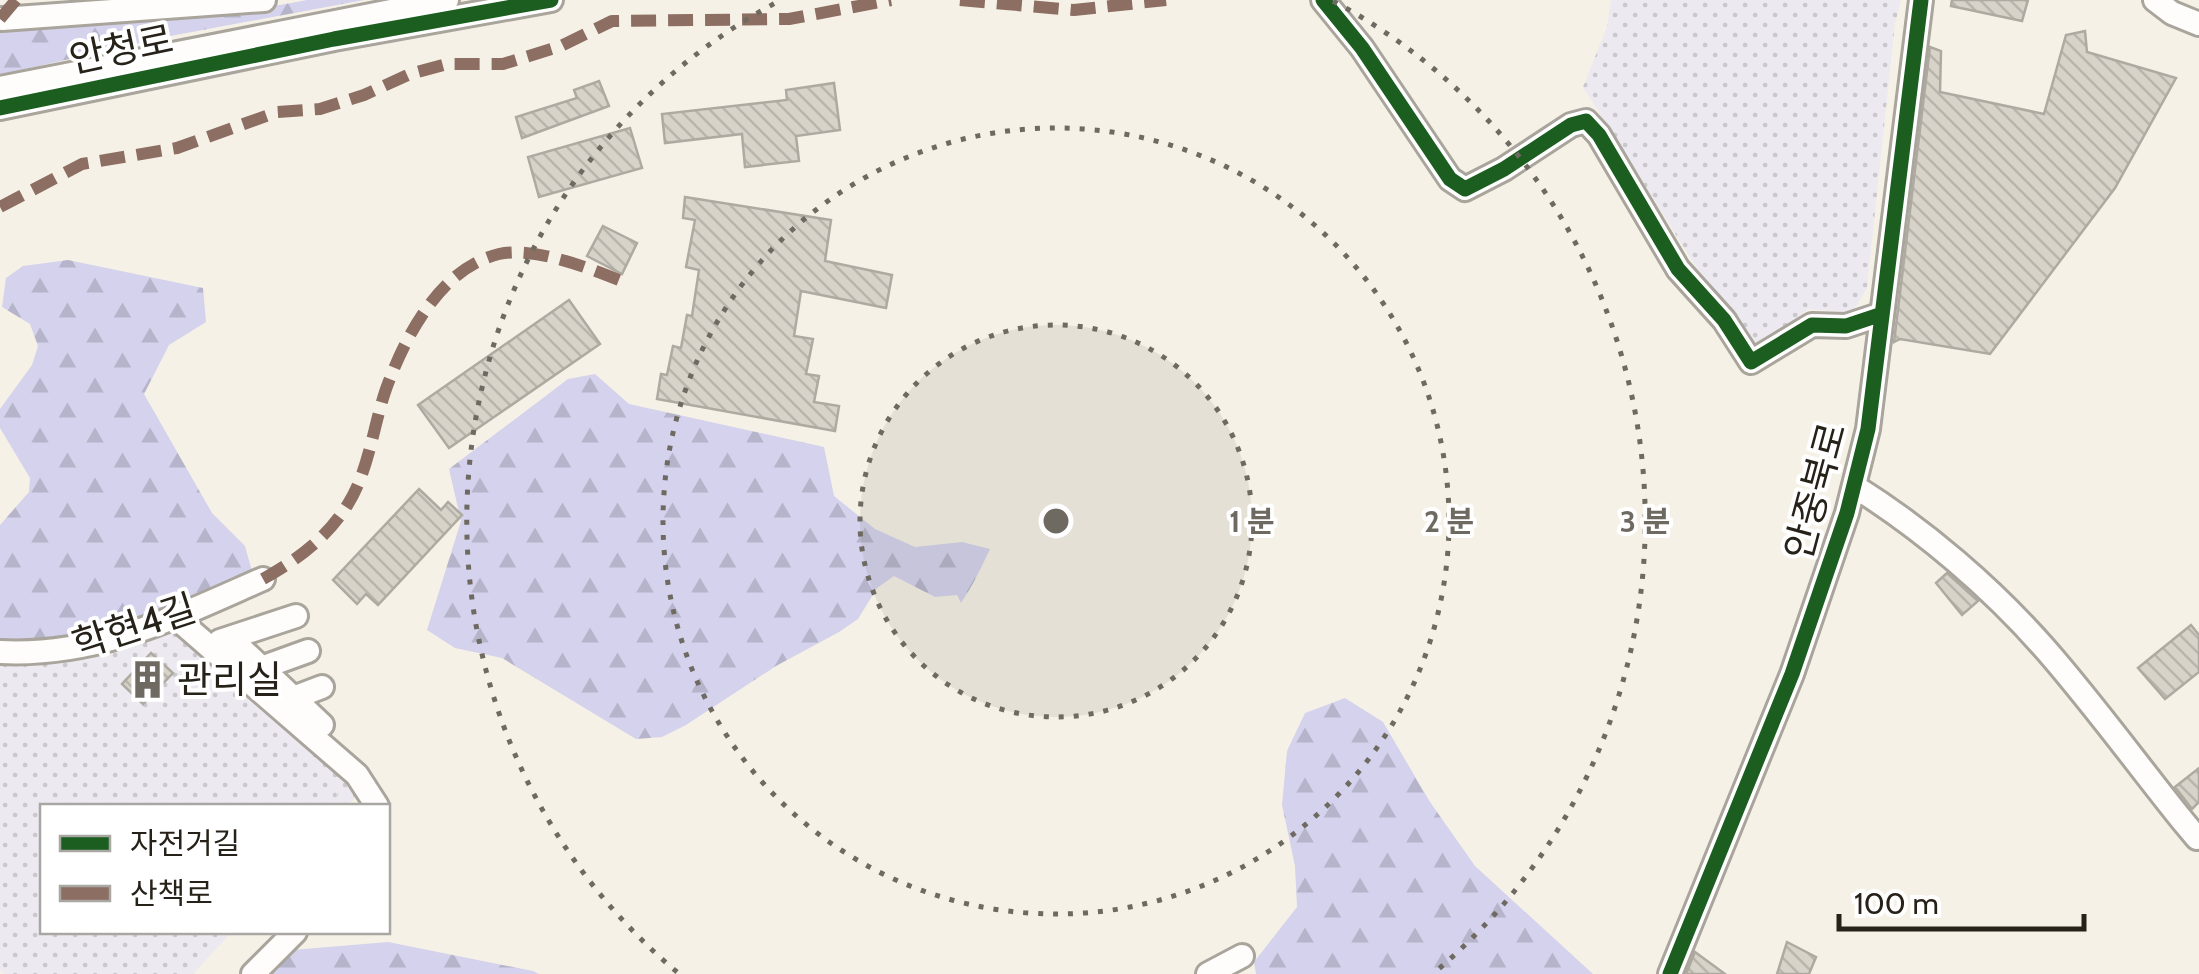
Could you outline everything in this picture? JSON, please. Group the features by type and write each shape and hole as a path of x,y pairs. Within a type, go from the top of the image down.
{"street":[{"path":"2,19 264,0"},
{"name":"안청로","path":"0,88 448,0"},
{"name":"안청로","path":"0,108 334,39 550,0"},
{"path":"1322,0 1362,48 1450,179 1464,189 1504,169 1571,125 1586,121 1599,136 1678,269 1724,320 1751,362 1812,325 1846,326 1882,314"},
{"name":"안중북로","path":"1670,974 1792,674 1854,486 1868,429 1921,0"},
{"path":"2155,0 2172,13 2199,24"},
{"path":"1854,486 1901,516 1982,586 2046,649 2198,837"},
{"name":"학현4길","path":"0,652 40,654 96,645 263,579"},
{"path":"218,641 296,616"},
{"path":"175,617 261,668 334,736"},
{"name":"학현4길","path":"218,641 357,775 376,804"},
{"path":"261,668 308,651"},
{"path":"293,698 322,686"},
{"path":"253,974 293,934"},
{"path":"1208,974 1242,956"}],"path":[{"path":"335,804 339,784"}],"green space":[{"path":"307,0 364,0 165,37 0,75 0,26"},
{"path":"68,260 203,288 206,322 169,345 144,394 212,513 245,546 253,575 98,629 34,639 0,639 0,525 29,492 30,478 0,428 0,409 32,365 38,346 30,324 2,307 6,278 23,266"},
{"path":"595,374 629,404 824,447 834,496 875,529 915,547 962,542 990,549 961,603 957,595 935,597 894,576 877,588 858,619 839,632 776,666 686,725 662,737 636,739 502,658 455,648 427,630 461,521 449,469 568,379"},
{"path":"1345,698 1383,722 1430,802 1475,866 1593,974 1256,974 1254,962 1297,907 1295,866 1282,805 1287,751 1305,713"},
{"path":"388,942 539,974 268,974 292,950"}],"shaded area":[{"path":"1611,0 1901,0 1895,24 1867,288 1852,313 1808,309 1754,352 1583,87 1607,27"},
{"path":"162,612 352,785 355,798 349,804 40,804 40,934 230,934 193,974 4,974 0,970 0,643 72,640"}],"building":[{"path":"1952,0 2028,0 2022,21 1951,6"},
{"path":"2085,31 2087,52 2176,78 2115,188 1990,354 1900,339 1894,342 1930,47 1941,51 1940,92 2044,114 2066,35"},
{"path":"599,81 609,106 522,138 516,117 577,98 574,90"},
{"path":"834,83 840,130 796,136 799,161 745,167 742,134 665,143 662,114 787,100 786,90"},
{"path":"630,128 642,168 539,197 528,157"},
{"path":"685,197 831,220 825,261 892,275 886,308 801,291 794,336 813,339 806,374 819,376 814,402 839,406 835,431 657,399 661,374 667,375 673,346 681,348 687,315 692,316 699,270 686,267 695,220 683,218"},
{"path":"603,226 637,243 622,274 587,256"},
{"path":"569,300 600,344 449,448 418,405"},
{"path":"419,489 441,510 448,502 462,515 378,605 366,594 357,604 333,580"},
{"path":"1947,573 1978,601 1962,615 1936,583"},
{"path":"2191,625 2199,635 2199,672 2165,699 2138,668"},
{"name":"관리실","path":"151,653 173,673 143,704 122,684"},
{"path":"2199,768 2199,802 2192,809 2175,787"},
{"path":"1787,942 1816,957 1809,974 1777,974"},
{"path":"1695,952 1725,974 1686,974"}],"marked path":[{"path":"0,19 16,0"},
{"path":"0,207 82,164 177,148 277,112 320,109 447,64 503,64 561,46 612,21 789,19 891,0"},
{"path":"960,0 1074,10 1166,0"},
{"path":"263,579 310,547 348,504 361,477 386,389 403,348 428,307 459,274 478,262 513,252 563,260 624,282"}],"cycle path":[{"path":"0,108 334,39 551,0"},
{"path":"1323,0 1362,48 1450,179 1465,189 1504,169 1571,125 1586,121 1599,135 1678,269 1724,320 1751,362 1812,325 1846,326 1882,314"},
{"path":"1670,974 1792,674 1847,513 1868,429 1921,0"}],"place":[{"name":"관리실","path":"147,679"}]}
